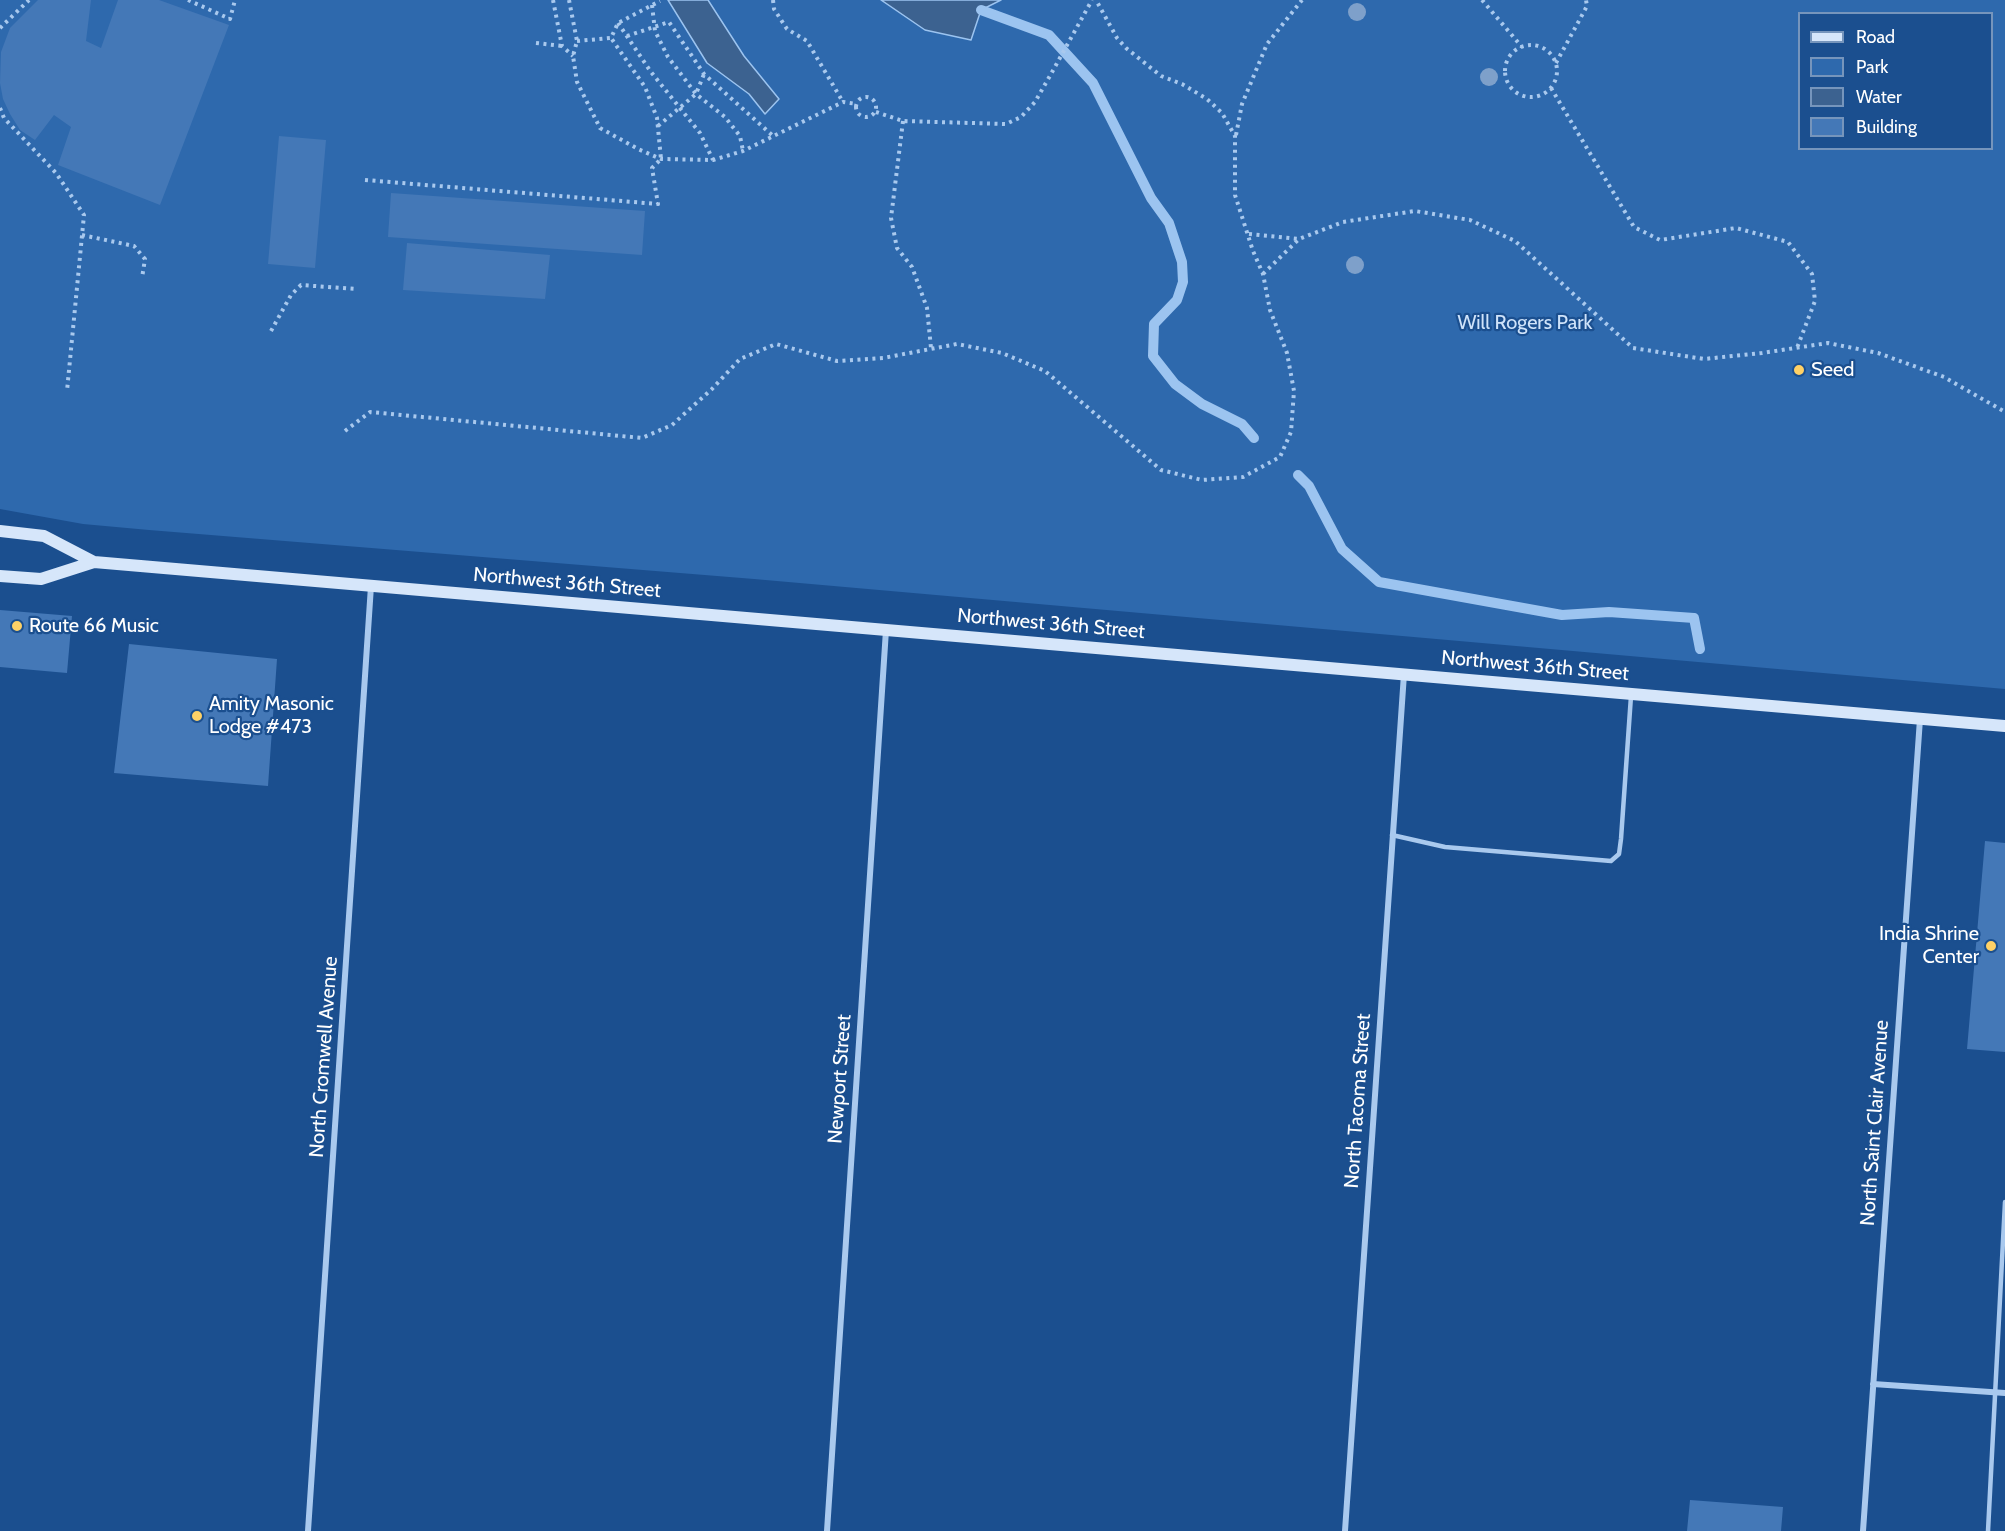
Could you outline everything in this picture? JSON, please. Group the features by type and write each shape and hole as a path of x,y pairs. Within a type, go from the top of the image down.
{"main road":[{"name":"Northwest 36th Street","path":"0,531 44,536 94,562 2005,726"},
{"name":"Northwest 36th Street","path":"0,576 41,579 94,562"}],"street":[{"name":"North Cromwell Avenue","path":"308,1531 371,586"},
{"name":"Newport Street","path":"827,1531 886,630"},
{"name":"North Tacoma Street","path":"1345,1531 1404,674"},
{"name":"North Saint Clair Avenue","path":"1863,1531 1920,718"},
{"path":"1873,1384 2005,1393"}],"lane":[{"path":"1392,835 1444,847 1611,861 1619,854 1621,839 1631,693"},
{"path":"1988,1531 1994,1393 2002,1299 2005,1202"}],"path":[{"path":"0,28 29,0"},
{"path":"188,0 230,19 235,0"},
{"path":"553,0 562,46 573,56"},
{"path":"569,0 577,41 573,56 577,82 600,128 661,159 713,159 743,151 843,102 857,104"},
{"path":"773,0 774,9 787,29 807,41 843,102"},
{"path":"876,112 903,121 1006,124 1021,117 1035,102 1094,0 1117,38 1126,48 1161,76 1182,84 1207,99 1222,113 1235,136"},
{"path":"345,431 370,412 642,438 672,425 712,389 740,359 776,344 837,361 883,358 957,344 1002,353 1045,370 1161,470 1202,480 1243,477 1280,457 1292,432 1294,391 1287,353 1270,310 1263,273 1253,251 1235,195 1235,136 1242,104 1267,44 1302,0"},
{"path":"1482,0 1522,47"},
{"path":"1556,64 1546,50 1530,45 1522,47 1509,58 1505,66 1505,75 1512,89 1528,97 1545,93 1551,88 1555,80 1556,64 1587,6 1586,0"},
{"path":"611,38 618,23 660,1"},
{"path":"652,5 655,31 668,57 696,94 725,117 740,136 743,151"},
{"path":"627,36 654,25 669,22 704,74 773,136"},
{"path":"618,23 651,72 700,133 713,159"},
{"path":"577,41 611,38"},
{"path":"611,38 645,87 657,118 661,159"},
{"path":"536,44 562,46"},
{"path":"658,126 696,94 704,74"},
{"path":"1551,88 1634,227 1660,240 1736,228 1788,242 1812,274 1815,301 1797,348"},
{"path":"862,98 872,99 876,105 876,112 871,117 864,117 857,111 857,104 862,98"},
{"path":"0,108 4,118 56,173 84,214 67,392"},
{"path":"903,121 891,218 897,248 912,267 927,308 931,348"},
{"path":"365,180 658,204 652,168 661,159"},
{"path":"1263,273 1299,239 1343,222 1415,212 1470,220 1515,241 1634,348 1704,359 1828,343 1878,353 1944,377 2005,412"},
{"path":"1249,234 1299,239"},
{"path":"82,235 134,246 145,259 141,278"},
{"path":"271,331 291,295 301,285 356,289"}],"green space":[{"name":"Will Rogers Park","path":"0,0 2005,0 2005,689 754,579 83,524 0,509"}],"water":[{"path":"668,0 708,0 744,56 779,99 765,114 749,94 707,63"},
{"path":"881,0 1001,0 981,10 971,40 925,30"}],"building":[{"path":"38,0 91,0 86,41 101,48 118,0 159,0 229,25 160,205 58,165 71,127 54,115 35,140 20,130 10,114 3,99 0,83 1,52 10,28"},
{"path":"279,136 326,140 315,268 268,264"},
{"path":"391,193 645,211 642,255 388,237"},
{"path":"407,243 550,255 545,299 403,290"},
{"path":"0,610 72,616 67,673 0,667"},
{"name":"Amity Masonic Lodge #473","path":"129,644 277,659 268,786 114,773"},
{"name":"India Shrine Center","path":"1985,841 2005,843 2005,1052 1967,1049"},
{"path":"1690,1500 1783,1507 1781,1531 1687,1531"}],"waterway":[{"path":"981,10 1049,35 1093,83 1151,198 1169,223 1182,262 1183,282 1177,300 1154,324 1153,356 1175,384 1202,404 1242,424 1254,438"},
{"path":"1298,475 1309,486 1342,549 1379,582 1562,615 1609,612 1694,618 1700,649"}],"place":[{"name":"Seed","path":"1799,370"},
{"name":"Route 66 Music","path":"17,626"},
{"name":"Amity Masonic Lodge #473","path":"197,716"},
{"name":"India Shrine Center","path":"1991,946"}]}
